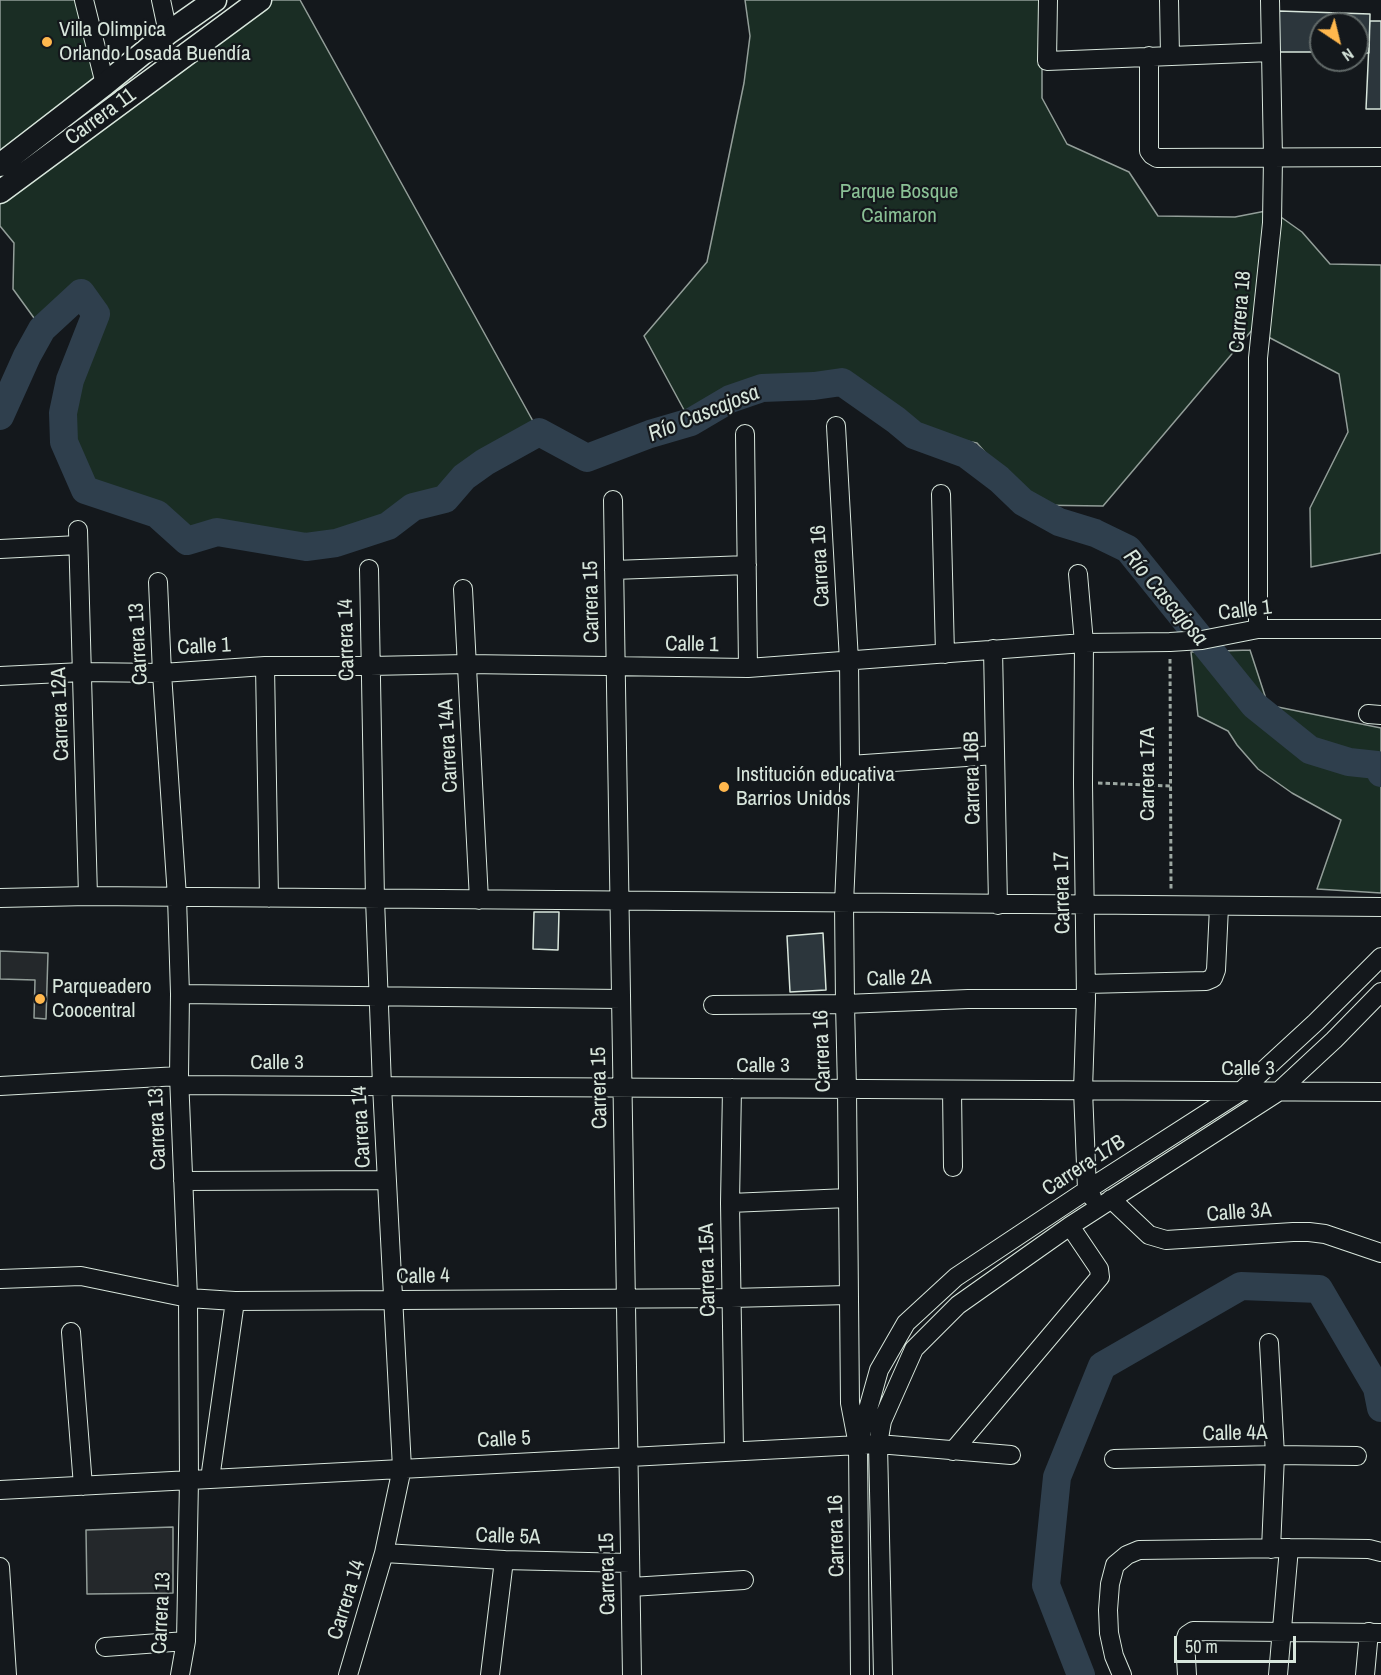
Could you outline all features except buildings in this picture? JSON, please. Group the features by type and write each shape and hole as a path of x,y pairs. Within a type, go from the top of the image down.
{"main road":[{"name":"Carrera 11","path":"0,165 168,33 215,0"},
{"name":"Carrera 11","path":"0,192 260,0"}],"street":[{"path":"84,0 105,84"},
{"path":"161,0 168,33"},
{"path":"1048,0 1047,61 1271,52"},
{"path":"1169,0 1170,56"},
{"name":"Carrera 18","path":"1258,629 1258,358 1272,223 1270,0"},
{"path":"1149,56 1149,152 1157,158 1381,157"},
{"name":"Carrera 16","path":"836,426 849,661 850,765 844,903 844,1004 850,1403 858,1444 860,1675"},
{"path":"746,434 748,668"},
{"path":"941,494 945,654"},
{"name":"Carrera 15","path":"613,500 632,1675"},
{"name":"Carrera 12A","path":"0,549 78,537 88,896"},
{"path":"614,570 747,565"},
{"name":"Carrera 14","path":"348,1675 384,1552 402,1468 378,996 369,568"},
{"name":"Carrera 17","path":"1078,574 1084,643 1083,783 1086,991 1083,1090 1087,1190"},
{"name":"Carrera 13","path":"159,582 162,673 177,897 180,994 179,1080 188,1298 189,1480 186,1641 180,1675"},
{"name":"Carrera 14A","path":"463,589 479,900"},
{"name":"Calle 1","path":"0,676 82,672 162,673 265,666 467,664 748,668 1084,643 1202,640 1258,629 1381,629"},
{"name":"Carrera 16B","path":"993,650 998,905"},
{"path":"265,666 269,898"},
{"path":"850,765 995,755"},
{"path":"0,898 88,896 1381,907"},
{"name":"Calle 2A","path":"714,1005 844,1004 968,999 1206,981 1213,978 1216,970 1219,907"},
{"name":"Carrera 17B","path":"858,1444 879,1370 906,1323 956,1277 1240,1092 1317,1022 1381,957"},
{"name":"Carrera 17B","path":"878,1444 882,1421 914,1349 958,1305 1070,1226 1278,1092 1381,992"},
{"path":"180,994 621,999"},
{"name":"Calle 3","path":"0,1086 179,1080 382,1086 1381,1092"},
{"name":"Carrera 15A","path":"732,1088 730,1203 734,1451"},
{"path":"952,1090 952,1167"},
{"path":"183,1181 387,1180"},
{"path":"1087,1190 1105,1203"},
{"path":"730,1203 848,1198"},
{"name":"Calle 3A","path":"1105,1203 1149,1234 1166,1240 1309,1232 1324,1234 1381,1253"},
{"path":"953,1451 1100,1276 1099,1269 1070,1226"},
{"name":"Calle 4","path":"0,1279 81,1275 188,1298 235,1301 731,1298 848,1295"},
{"path":"210,1479 235,1301"},
{"path":"71,1332 83,1486"},
{"path":"1269,1343 1280,1548 1282,1631 1278,1675"},
{"name":"Calle 5","path":"0,1490 858,1444 1011,1455"},
{"name":"Carrera 16","path":"878,1444 883,1675"},
{"name":"Calle 4A","path":"1114,1459 1275,1455 1357,1456"},
{"path":"1122,1675 1114,1656 1109,1633 1110,1584 1115,1565 1127,1555 1139,1550 1280,1548 1369,1549 1381,1552"},
{"name":"Calle 5A","path":"384,1552 504,1560 630,1563"},
{"path":"490,1675 504,1560"},
{"path":"0,1567 7,1675"},
{"path":"631,1587 744,1580"},
{"path":"1187,1675 1185,1641 1187,1635 1193,1631 1375,1633 1365,1675"},
{"path":"105,1647 186,1641"}],"path":[{"name":"Carrera 17A","path":"1170,642 1172,906"},
{"path":"1083,783 1171,786"}],"green space":[{"name":"Villa Olimpica Orlando Losada Buendía","path":"0,0 84,0 105,84 0,165"},
{"path":"260,0 300,0 539,432 485,462 464,477 445,499 413,507 388,526 336,543 306,547 217,532 187,541 157,514 85,490 64,442 63,413 70,380 96,314 81,293 42,329 13,289 14,243 0,226 0,192"},
{"name":"Parque Bosque Caimaron","path":"745,0 1042,0 1042,98 1067,144 1129,172 1158,216 1235,217 1271,210 1302,232 1330,264 1381,265 1381,553 1311,567 1310,508 1348,432 1339,374 1253,329 1103,506 1031,505 977,443 922,433 842,373 814,381 761,381 690,421 644,336 707,262 744,83 750,36"},
{"path":"1250,650 1268,705 1381,728 1381,893 1317,889 1341,820 1292,793 1258,769 1228,731 1198,716 1191,652"}],"shaded area":[{"name":"Parqueadero Coocentral","path":"0,951 48,953 46,1019 34,1018 35,980 0,979"},
{"path":"173,1527 173,1593 87,1594 86,1530"}],"waterway":[{"name":"Río Cascajosa","path":"0,416 42,329 81,293 96,314 70,380 63,413 64,442 85,490 157,514 187,541 217,532 306,547 336,543 388,526 413,507 445,499 464,477 485,462 539,432 587,458 650,434 691,422 730,399 762,388 814,386 842,382 914,435 966,454 999,479 1023,502 1059,522 1095,533 1128,549 1254,705 1310,750 1349,762 1377,765 1381,773"},
{"path":"1081,1675 1046,1585 1057,1477 1102,1366 1241,1286 1319,1289 1377,1388 1381,1408"}],"place":[{"name":"Villa Olimpica Orlando Losada Buendía","path":"47,42"},
{"name":"Institución educativa Barrios Unidos","path":"724,787"},
{"name":"Parqueadero Coocentral","path":"40,999"}]}
